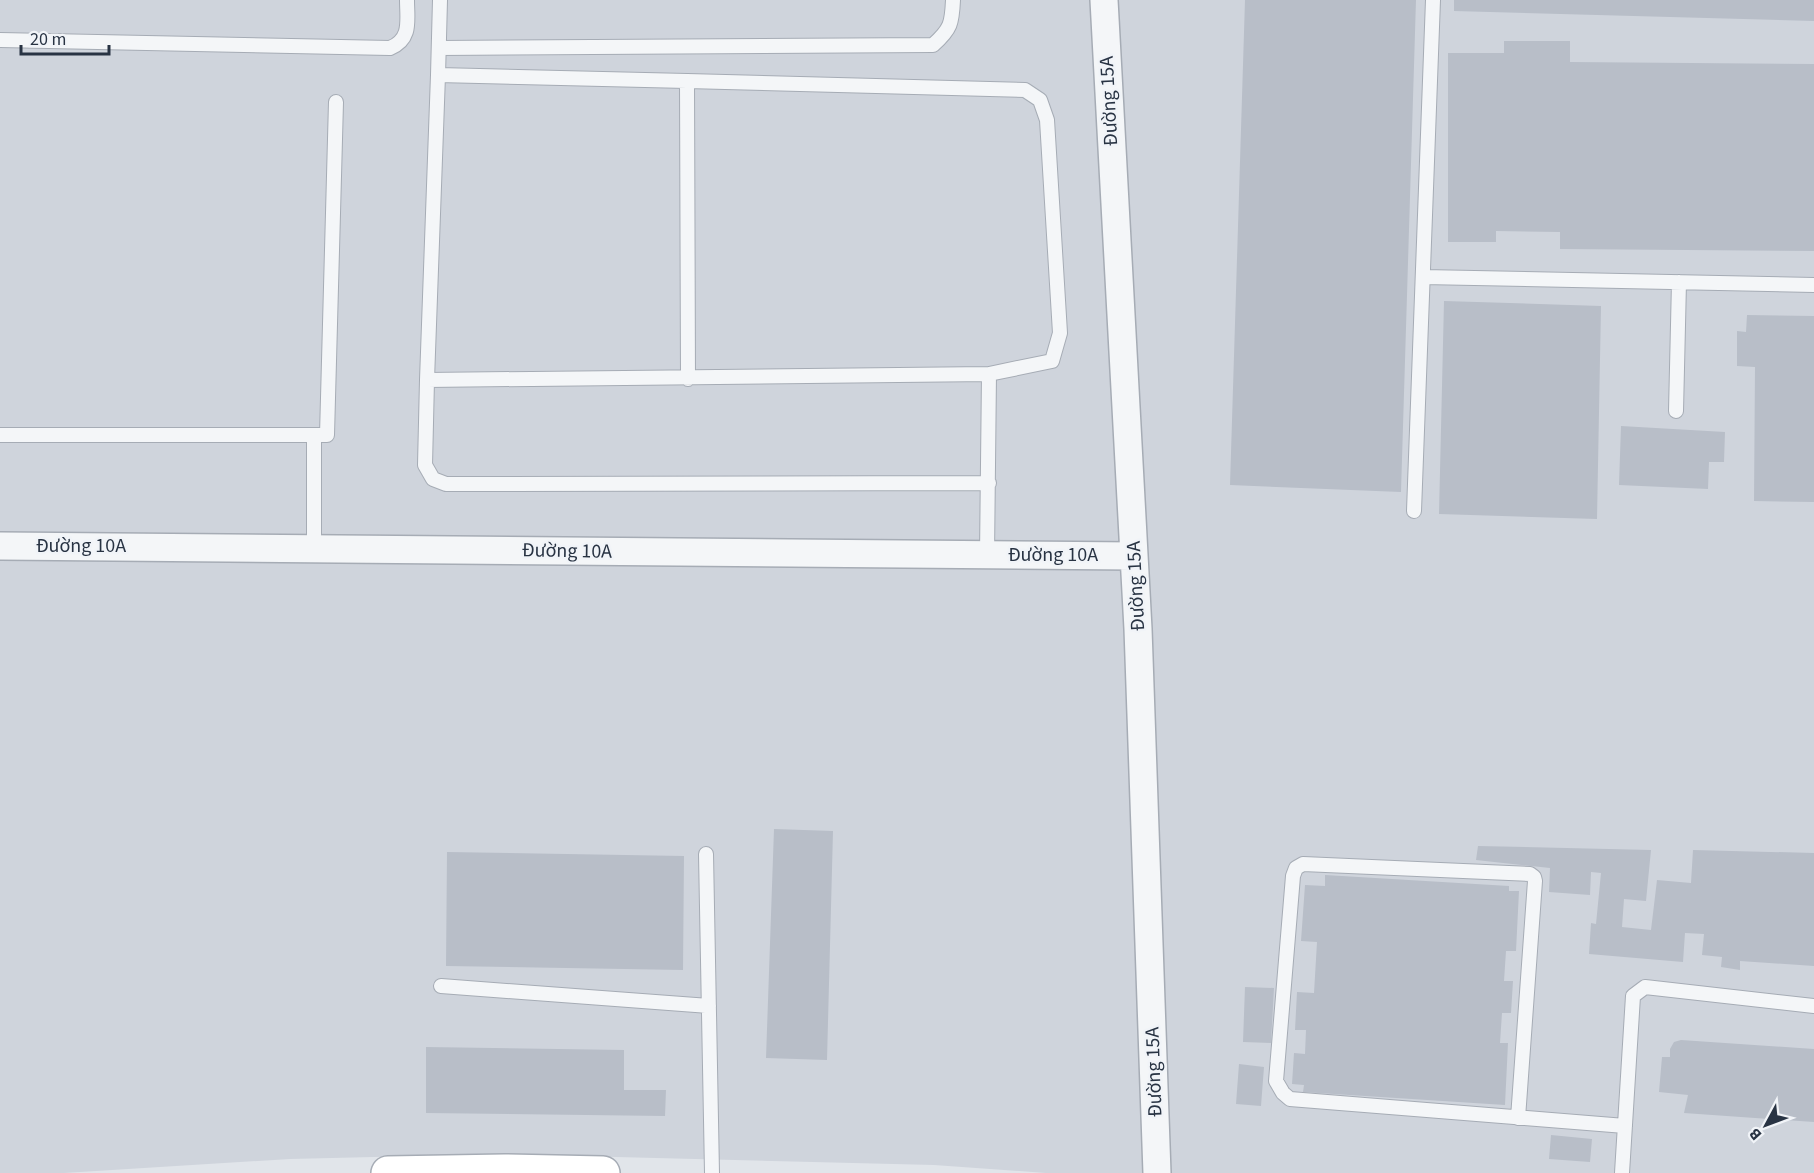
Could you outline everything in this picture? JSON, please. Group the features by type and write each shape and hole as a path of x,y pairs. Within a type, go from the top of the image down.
{"street":[{"name":"Đường 15A","path":"1104,0 1134,556 1157,1173"},
{"name":"Đường 10A","path":"0,546 1134,556"},
{"path":"388,1173 505,1171 603,1173"}],"lane":[{"path":"0,40 390,48 400,44 405,36 407,0"},
{"path":"440,0 424,465 433,479 447,484 989,483"},
{"path":"439,48 933,45 946,34 952,21 953,0"},
{"path":"1414,511 1433,0"},
{"path":"427,380 989,374 1052,361 1060,333 1047,120 1040,100 1025,90 438,75"},
{"path":"687,81 688,379"},
{"path":"0,435 327,435 336,102"},
{"path":"1423,277 1814,285"},
{"path":"1676,411 1679,282"},
{"path":"987,555 989,374"},
{"path":"314,435 314,548"},
{"path":"706,855 712,1173"},
{"path":"1518,1118 1534,877 1530,874 1303,864 1296,868 1293,876 1276,1081 1283,1093 1290,1099 1518,1118 1625,1126"},
{"path":"441,986 709,1006"},
{"path":"1622,1173 1632,996 1645,987 1814,1006"}],"shaded area":[{"path":"0,0 1814,0 1814,1173 1046,1173 934,1165 499,1154 290,1159 64,1173 0,1173"}],"building":[{"path":"1245,0 1416,0 1401,492 1230,485"},
{"path":"1454,0 1814,0 1814,21 1454,11"},
{"path":"1504,41 1570,41 1570,62 1814,64 1814,251 1560,249 1560,232 1496,231 1496,242 1448,242 1448,53 1504,53"},
{"path":"1444,301 1601,306 1597,519 1439,514"},
{"path":"1747,315 1814,316 1814,502 1754,501 1755,367 1737,366 1737,331 1746,332"},
{"path":"1621,426 1725,432 1724,462 1709,462 1708,489 1619,485"},
{"path":"774,829 833,831 827,1060 766,1058"},
{"path":"1478,846 1651,850 1646,901 1624,899 1622,927 1651,930 1657,880 1691,883 1693,850 1814,853 1814,966 1740,961 1740,970 1721,967 1722,957 1702,955 1704,934 1685,933 1683,962 1589,954 1591,923 1596,924 1601,873 1591,872 1590,895 1549,892 1550,868 1476,860"},
{"path":"447,852 684,856 683,970 446,966"},
{"path":"1325,875 1509,886 1509,891 1519,891 1516,951 1506,951 1504,981 1513,981 1511,1013 1502,1013 1500,1043 1508,1043 1505,1105 1303,1092 1304,1085 1292,1084 1294,1053 1305,1054 1306,1030 1295,1030 1297,992 1314,993 1317,942 1301,941 1305,885 1325,886"},
{"path":"1245,987 1274,988 1271,1043 1243,1042"},
{"path":"1681,1040 1814,1049 1814,1122 1684,1113 1688,1095 1659,1092 1662,1057 1670,1057 1670,1049 1674,1042"},
{"path":"426,1047 624,1050 624,1090 666,1090 665,1116 426,1113"},
{"path":"1239,1064 1264,1067 1261,1106 1236,1104"},
{"path":"1551,1135 1592,1139 1590,1162 1549,1159"}]}
